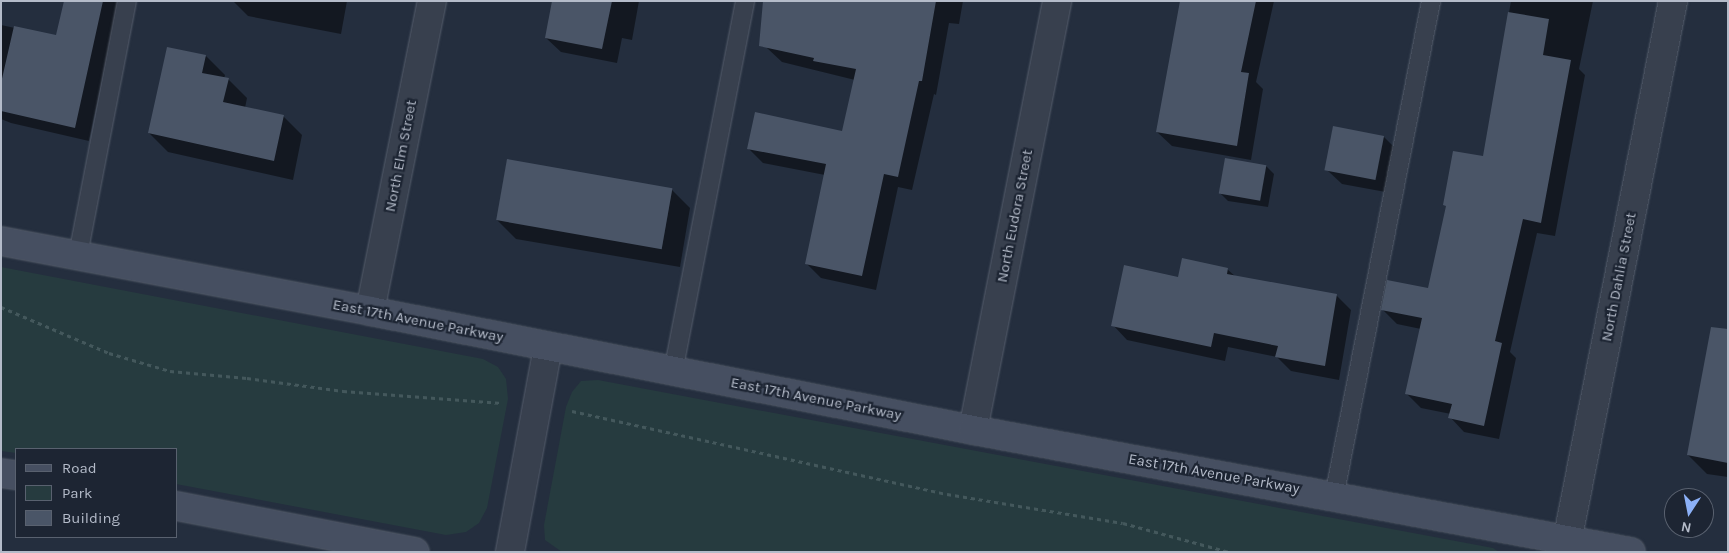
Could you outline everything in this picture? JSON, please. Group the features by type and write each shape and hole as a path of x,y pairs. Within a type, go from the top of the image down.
{"main road":[{"name":"East 17th Avenue Parkway","path":"1,241 370,311 973,430 1334,497 1566,546 1631,552"},
{"path":"1,472 15,475"},
{"path":"178,506 415,552"}],"street":[{"name":"North Elm Street","path":"370,311 432,1"},
{"name":"North Eudora Street","path":"973,430 1057,1"},
{"name":"North Dahlia Street","path":"1566,546 1673,1"},
{"path":"510,552 548,347"}],"lane":[{"path":"78,255 126,1"},
{"path":"673,372 745,1"},
{"path":"1334,497 1431,1"}],"path":[{"path":"1,307 109,353 170,371 247,378 343,391 537,405 947,494 1123,523 1229,552"}],"green space":[{"path":"1,267 483,359 498,367 506,379 508,399 487,508 479,523 466,532 446,535 178,484 178,448 15,448 15,453 1,451"},
{"path":"598,380 1493,548 1499,552 562,552 545,540 544,525 566,407 572,392 581,381"}],"building":[{"path":"64,1 103,1 75,128 1,111 1,83 14,26 56,35"},
{"path":"552,1 612,1 602,49 545,38"},
{"path":"763,1 936,1 922,81 919,81 898,177 884,174 862,276 805,264 826,164 747,149 755,112 842,131 856,69 813,61 814,58 759,46"},
{"path":"1180,1 1256,1 1241,72 1249,73 1237,146 1156,132"},
{"path":"1508,12 1549,19 1543,55 1571,60 1541,223 1523,219 1495,341 1502,343 1484,426 1448,418 1452,404 1405,394 1422,318 1381,310 1387,280 1428,288 1446,206 1443,205 1453,151 1483,156"},
{"path":"167,47 206,55 202,73 229,78 223,102 284,115 274,161 148,133"},
{"path":"1333,126 1384,136 1375,180 1324,170"},
{"path":"1225,158 1266,165 1260,201 1219,193"},
{"path":"507,159 672,188 662,249 496,220"},
{"path":"1182,258 1228,268 1227,274 1337,294 1325,366 1275,357 1278,346 1214,333 1211,347 1111,326 1124,265 1178,277"},
{"path":"1711,327 1728,329 1728,463 1687,455"}]}
